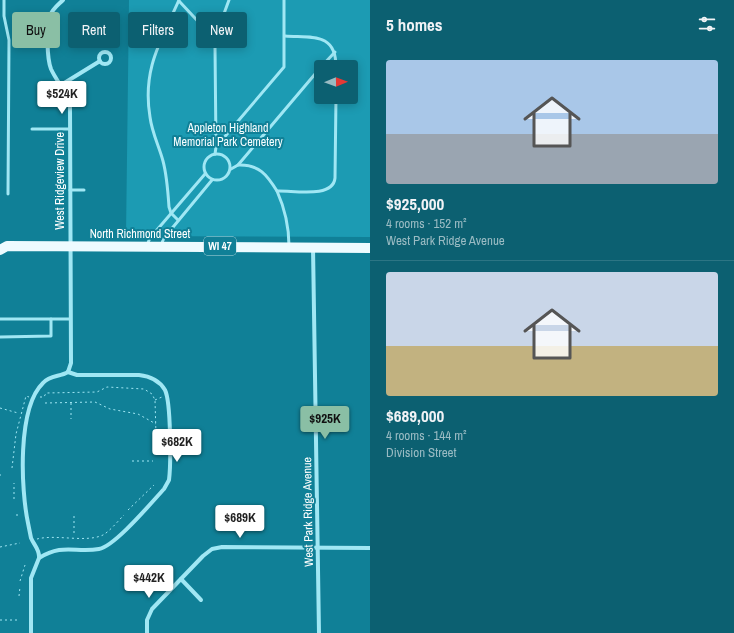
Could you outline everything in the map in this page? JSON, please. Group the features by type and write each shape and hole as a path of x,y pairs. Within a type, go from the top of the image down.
{"main road":[{"name":"North Richmond Street","path":"2,246 313,246 370,248"}],"street":[{"name":"West Ridgeview Drive","path":"63,0 52,11 48,26 49,62 69,102 71,366 68,372"},
{"path":"61,85 100,61"},
{"name":"West Park Ridge Avenue","path":"313,246 319,633"},
{"path":"31,633 30,584 32,573 39,558 38,551 32,540 26,510 22,473 26,427 34,397 45,380 68,372 77,375 147,376 158,382 166,395 169,475 164,489 110,545 94,549 55,550 39,558"},
{"path":"147,633 147,620 152,609 203,556 216,548 370,548"},
{"path":"180,579 201,600"}],"lane":[{"path":"4,0 4,16 9,40 8,194"},
{"path":"178,220 171,213 163,161 154,137 150,117 150,72 156,48 179,0 196,19"},
{"path":"225,12 229,0"},
{"path":"216,147 284,67 284,0"},
{"path":"285,36 320,38 331,45 335,51 336,60"},
{"path":"215,154 216,48"},
{"path":"327,60 335,51"},
{"path":"238,165 314,75"},
{"path":"277,192 321,191 332,187 335,178 336,104"},
{"path":"32,129 70,129"},
{"path":"231,168 226,158 215,154 209,156 205,161 204,167 205,174 212,180 219,181 226,178 231,168 238,165 250,165 263,171 277,192 285,208 289,246"},
{"path":"146,247 150,238 205,174"},
{"path":"161,246 164,238 212,180"},
{"path":"69,190 84,190"},
{"path":"0,319 70,319"},
{"path":"0,337 51,336 51,319"}],"path":[{"path":"34,397 44,397 46,393 97,392 105,388 133,387 148,391 155,400 156,435"},
{"path":"155,400 166,395"},
{"path":"12,468 16,434 26,396"},
{"path":"71,402 71,419"},
{"path":"45,403 95,402 110,410 138,414 156,424"},
{"path":"0,408 18,413"},
{"path":"132,461 153,461"},
{"path":"14,483 14,499"},
{"path":"128,510 154,485"},
{"path":"74,514 74,533"},
{"path":"32,540 50,537 91,537 102,535 124,515"},
{"path":"0,547 20,543"},
{"path":"20,581 25,564"},
{"path":"19,596 20,587"},
{"path":"0,620 17,620"}],"green space":[{"name":"Appleton Highland Memorial Park Cemetery","path":"129,0 370,0 370,237 126,236 128,48 188,48 188,12 129,12"}]}
